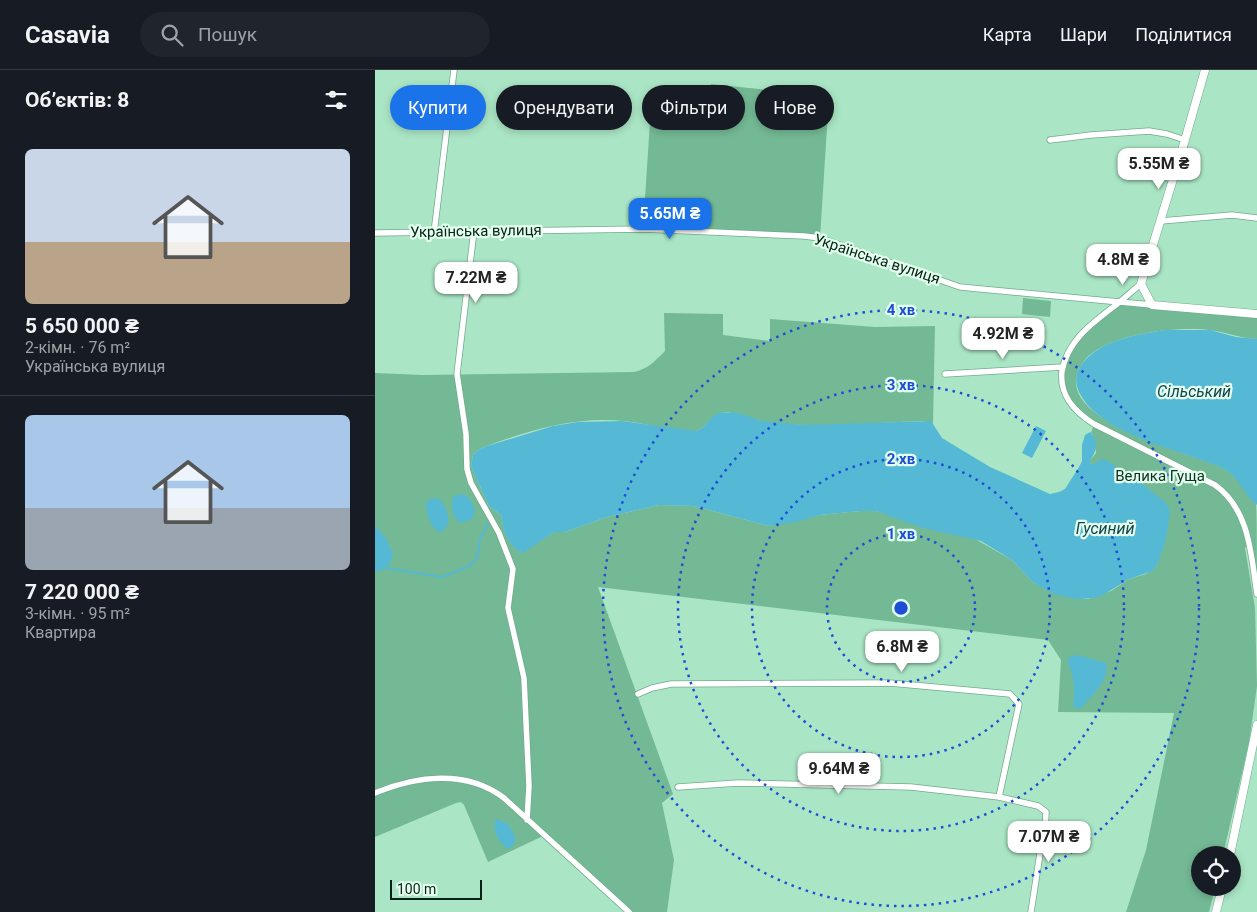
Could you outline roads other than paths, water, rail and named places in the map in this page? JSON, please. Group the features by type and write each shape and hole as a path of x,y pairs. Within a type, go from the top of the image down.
{"street":[{"path":"434,233 454,70"},
{"path":"1205,70 1141,284 1091,324 1075,340 1063,366 1061,380 1064,393 1072,406 1085,419 1215,485 1228,496 1237,508 1249,543 1257,594"},
{"path":"1051,140 1149,131 1185,140"},
{"path":"1161,222 1232,215 1257,218"},
{"name":"Українська вулиця","path":"375,233 643,228 804,236 820,238 960,287 1119,303 1257,314"},
{"path":"474,230 457,374 466,434 467,470 471,482 499,533 513,569 509,608 524,678 529,786 527,820"},
{"path":"1141,284 1152,305"},
{"path":"945,374 1063,366"},
{"path":"638,694 671,684 881,682 1010,694 1019,704 999,797"},
{"path":"1232,846 1257,725"},
{"path":"375,793 404,783 430,778 459,780 493,790 629,912"},
{"path":"678,787 738,783 911,787 999,797 1038,806 1046,812 1045,832 1031,912"},
{"path":"1217,912 1220,896"}],"water":[{"name":"Сільський","path":"1165,330 1210,330 1236,337 1257,339 1257,505 1229,472 1214,464 1147,441 1114,426 1088,405 1079,392 1076,379 1078,370 1087,358 1096,351 1118,340"},
{"name":"Гусиний","path":"732,412 761,421 805,425 930,421 942,438 990,467 1050,494 1065,489 1082,461 1082,445 1085,435 1090,432 1096,442 1094,453 1090,460 1091,464 1104,459 1141,483 1165,502 1170,513 1166,539 1157,566 1150,572 1129,579 1095,598 1075,599 1054,594 1034,583 1012,560 981,541 923,528 876,511 819,515 796,522 769,526 694,506 659,505 607,517 565,532 554,532 523,553 510,542 503,526 501,515 489,506 471,466 473,455 478,450 553,426 578,422 622,421 696,431 716,415"},
{"path":"1036,426 1046,431 1032,458 1022,453"},
{"path":"459,494 468,497 475,511 472,519 461,523 456,519 452,508 453,498"},
{"path":"431,498 439,499 447,512 447,526 439,532 433,527 428,515 426,503"},
{"path":"375,526 386,538 393,554 387,566 375,572"},
{"path":"1072,655 1106,663 1107,669 1103,682 1080,709 1073,707 1074,684 1067,661"},
{"path":"496,819 508,824 516,838 509,849 502,844 495,832"}],"waterway":[{"path":"386,568 442,577 470,566 477,558 480,539 488,523"}],"park label":[{"name":"Велика Гуща","path":"1160,476"}]}
